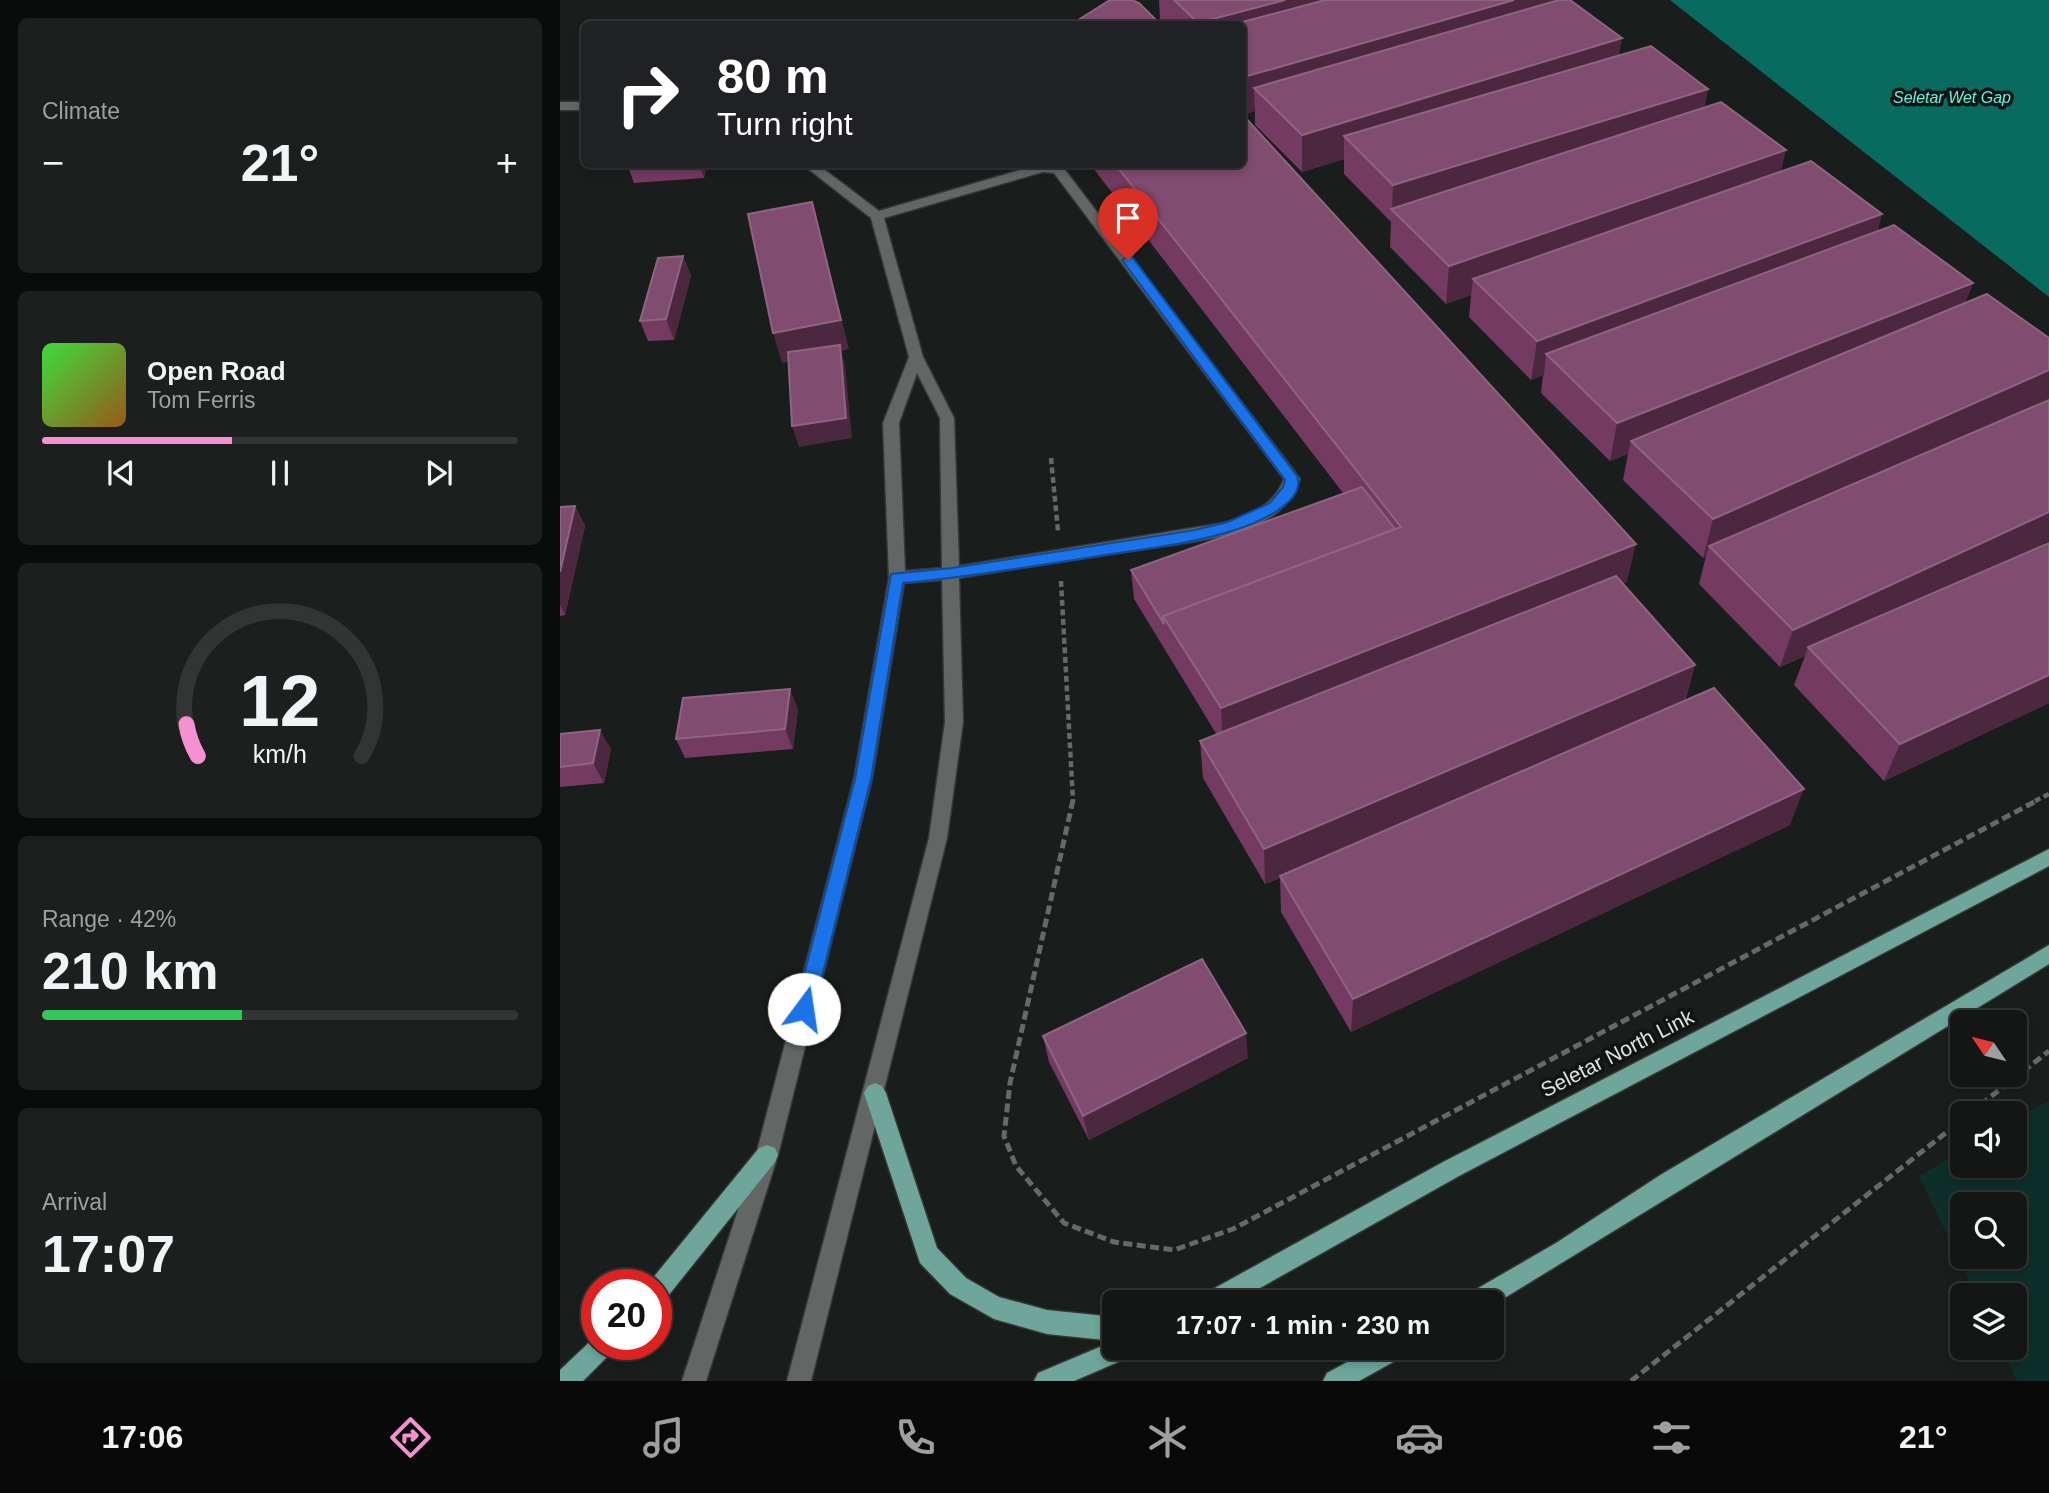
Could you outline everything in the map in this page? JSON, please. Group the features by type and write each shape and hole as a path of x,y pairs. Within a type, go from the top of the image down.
{"main road":[{"name":"Seletar North Link","path":"1233,1290 1451,1168 2049,857"},
{"path":"1497,1290 1564,1251 1670,1182 2049,954"},
{"path":"875,1093 928,1255 958,1286 994,1307 1047,1322 1102,1328"},
{"path":"672,1273 767,1155"},
{"path":"1046,1381 1102,1357"},
{"path":"566,1381 588,1360"},
{"path":"1335,1381 1374,1360"}],"lane":[{"path":"560,106 581,106"},
{"path":"799,1381 875,1093 938,838 954,722 947,418 916,357 877,216 814,168"},
{"path":"877,216 1042,168 1058,169 1292,479 1290,488 1276,506 1231,526 1195,536 952,573 897,578"},
{"path":"694,1381 767,1155 863,779 897,578 891,423 916,357"}],"path":[{"path":"1051,458 1060,556 1073,804 1010,1083 1004,1136 1017,1166 1064,1223 1114,1242 1174,1250 1233,1229 1896,873 2049,794"},
{"path":"1985,1101 2049,1051"},
{"path":"1631,1381 1950,1128"}],"shaded area":[{"path":"2049,1100 2049,1381 2017,1381 2007,1360 2027,1360 2027,1283 1970,1283 1964,1269 2027,1269 2027,1192 1950,1192 1950,1241 1919,1176 1950,1158 1950,1178 2027,1178 2027,1113"}],"water":[{"name":"Seletar Wet Gap","path":"1670,0 2049,0 2049,297"}],"building":[{"path":"1110,0 1132,0 1139,3 1157,21 1077,21"},
{"path":"1174,0 1285,0 1206,21 1196,21"},
{"path":"1325,0 1514,0 1246,76 1246,21"},
{"path":"1559,0 1570,0 1622,38 1302,135 1254,88"},
{"path":"1651,46 1708,89 1393,185 1344,136"},
{"path":"1721,102 1786,150 1449,266 1391,209"},
{"path":"1246,118 1636,544 1221,708 1163,616 1401,527 1118,168 1246,168"},
{"path":"1811,161 1882,214 1537,341 1473,279"},
{"path":"812,202 841,320 773,333 748,214"},
{"path":"1894,225 1973,283 1617,423 1546,354"},
{"path":"683,256 666,319 640,321 658,258"},
{"path":"1987,294 2049,338 2049,370 1713,519 1631,441"},
{"path":"840,345 846,418 792,426 788,352"},
{"path":"2049,400 2049,512 1793,630 1709,546"},
{"path":"1362,487 1395,529 1163,616 1164,624 1131,570"},
{"path":"575,506 560,572 560,507"},
{"path":"2049,543 2049,675 1900,744 1808,647"},
{"path":"1616,576 1695,665 1264,849 1200,741"},
{"path":"1714,688 1804,789 1353,999 1280,876"},
{"path":"790,689 785,729 676,739 683,698"},
{"path":"600,730 593,763 560,767 560,734"},
{"path":"1202,959 1246,1033 1083,1116 1043,1036"}],"route":[{"path":"804,1009 863,779 897,578 952,573 1195,536 1258,516 1276,506 1290,488 1292,479 1128,260"}]}
